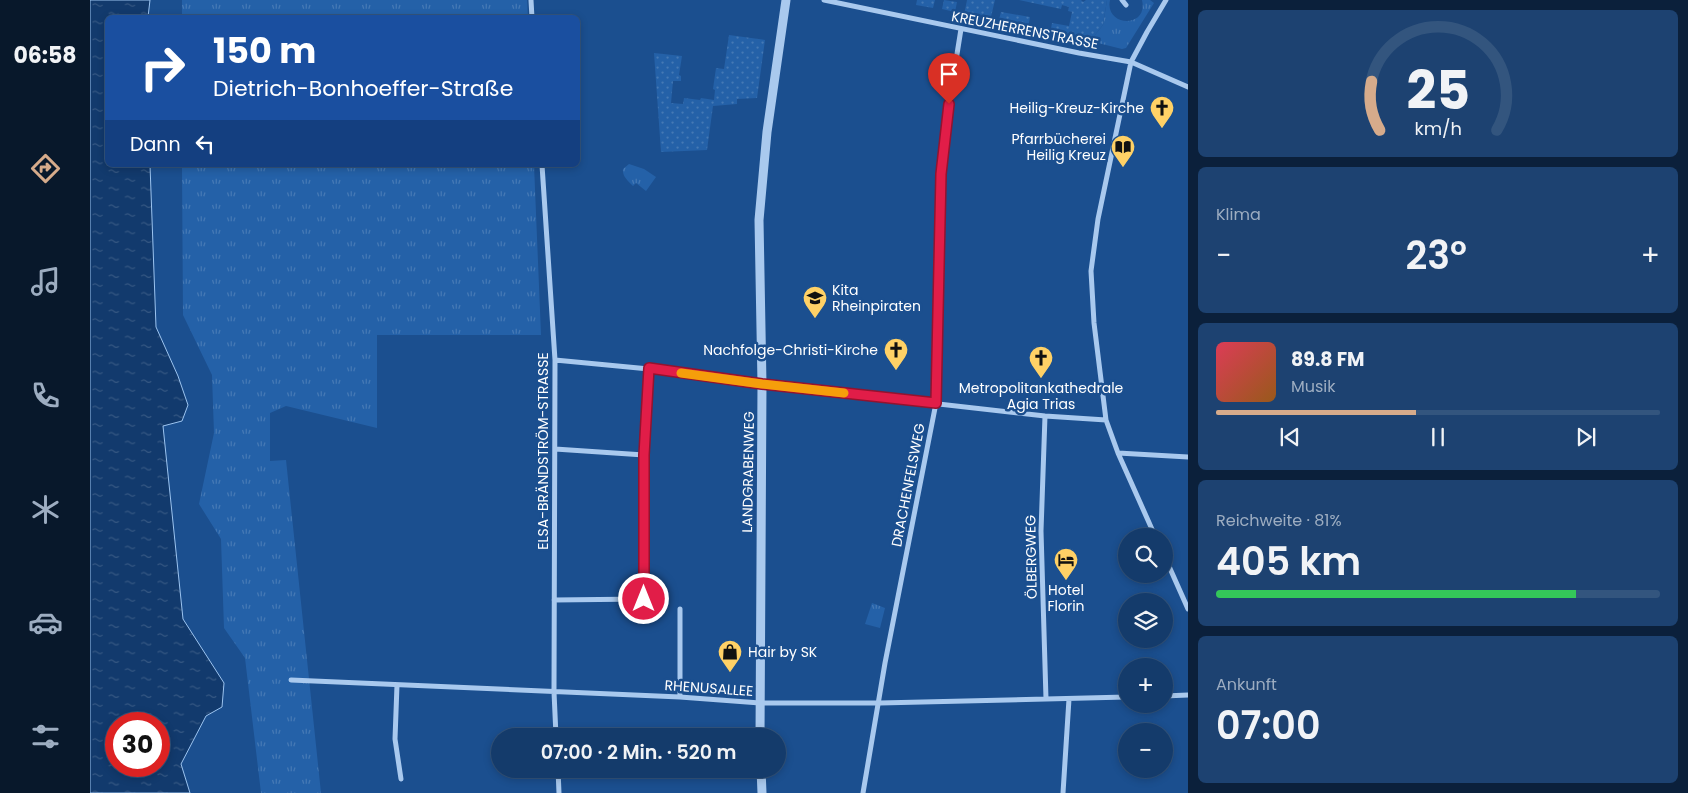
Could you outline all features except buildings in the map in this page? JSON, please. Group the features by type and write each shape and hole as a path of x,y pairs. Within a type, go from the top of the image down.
{"street":[{"path":"532,0 532,15"},
{"name":"LANDGRABENWEG","path":"760,728 762,384 759,244 761,191 768,123 786,0"},
{"name":"KREUZHERRENSTRASSE","path":"824,0 1131,62 1188,87"},
{"path":"1122,0 1126,5"},
{"path":"1151,528 1118,453 1106,420 1094,323 1090,271 1098,219 1131,62 1166,0"},
{"name":"DRACHENFELSWEG","path":"863,793 880,703 885,663 936,403 941,174 946,123 961,29"},
{"name":"ELSA-BRÄNDSTRÖM-STRASSE","path":"542,167 555,360 554,692 556,728"},
{"path":"555,360 649,368 762,384 1045,416 1106,420"},
{"path":"554,600 644,599 644,455 649,368"},
{"name":"ÖLBERGWEG","path":"1045,416 1041,531 1046,699"},
{"path":"555,450 644,455"},
{"path":"1118,453 1188,457"},
{"path":"1173,575 1188,609"},
{"path":"680,609 680,697"},
{"name":"RHENUSALLEE","path":"291,680 680,697 760,703 880,703 1118,697"},
{"path":"397,685 395,738 401,779"},
{"path":"1173,696 1188,695"},
{"path":"1063,793 1069,699"},
{"path":"558,778 559,793"},
{"path":"761,778 762,793"}],"green space":[{"path":"182,0 527,0 528,15 182,15"},
{"path":"917,0 935,0 933,8 916,5"},
{"path":"944,0 957,2 955,12 942,9"},
{"path":"967,0 995,0 990,21 964,15"},
{"path":"1019,0 1081,0 1083,2 1086,0 1107,0 1103,25 1090,41 1050,34 1052,23 1069,26 1072,12 1068,11 1069,7 1062,5 1061,9"},
{"path":"1107,0 1110,0 1110,9 1113,15 1119,20 1126,21 1133,20 1139,16 1142,9 1142,0 1150,0 1154,3 1126,48 1122,49 1090,41 1103,25"},
{"path":"1001,12 1030,17 1028,29 998,23"},
{"path":"729,35 765,40 757,98 737,99 737,104 713,106 707,150 661,152 654,53 682,56 679,75 681,76 681,81 673,81 671,103 683,104 684,98 714,100 715,90 713,89 716,68 724,69"},
{"path":"629,164 644,169 656,177 646,191 636,183 633,186 624,176 623,169"},
{"path":"182,167 534,167 541,335 377,335 377,428 286,406 270,413 270,461 286,460 321,793 261,793 245,658 224,628 221,539 199,504 214,433 212,375 183,315"},
{"path":"872,603 885,608 880,628 865,624"}],"water":[{"path":"90,0 150,0 148,15 105,15 105,167 150,167 156,327 178,376 188,405 182,421 163,426 183,619 224,683 222,707 206,716 181,764 190,793 90,793"}],"slow traffic":[{"path":"681,373 844,393"}],"place":[{"name":"Heilig-Kreuz-Kirche","path":"1162,129"},
{"name":"Pfarrbücherei Heilig Kreuz","path":"1123,168"},
{"name":"Kita Rheinpiraten","path":"815,319"},
{"name":"Nachfolge-Christi-Kirche","path":"896,371"},
{"name":"Metropolitankathedrale Agia Trias","path":"1041,379"},
{"name":"Hotel Florin","path":"1066,581"},
{"name":"Hair by SK","path":"730,673"}],"route":[{"path":"644,599 644,455 649,368 762,384 936,403 941,174 949,104"}]}
